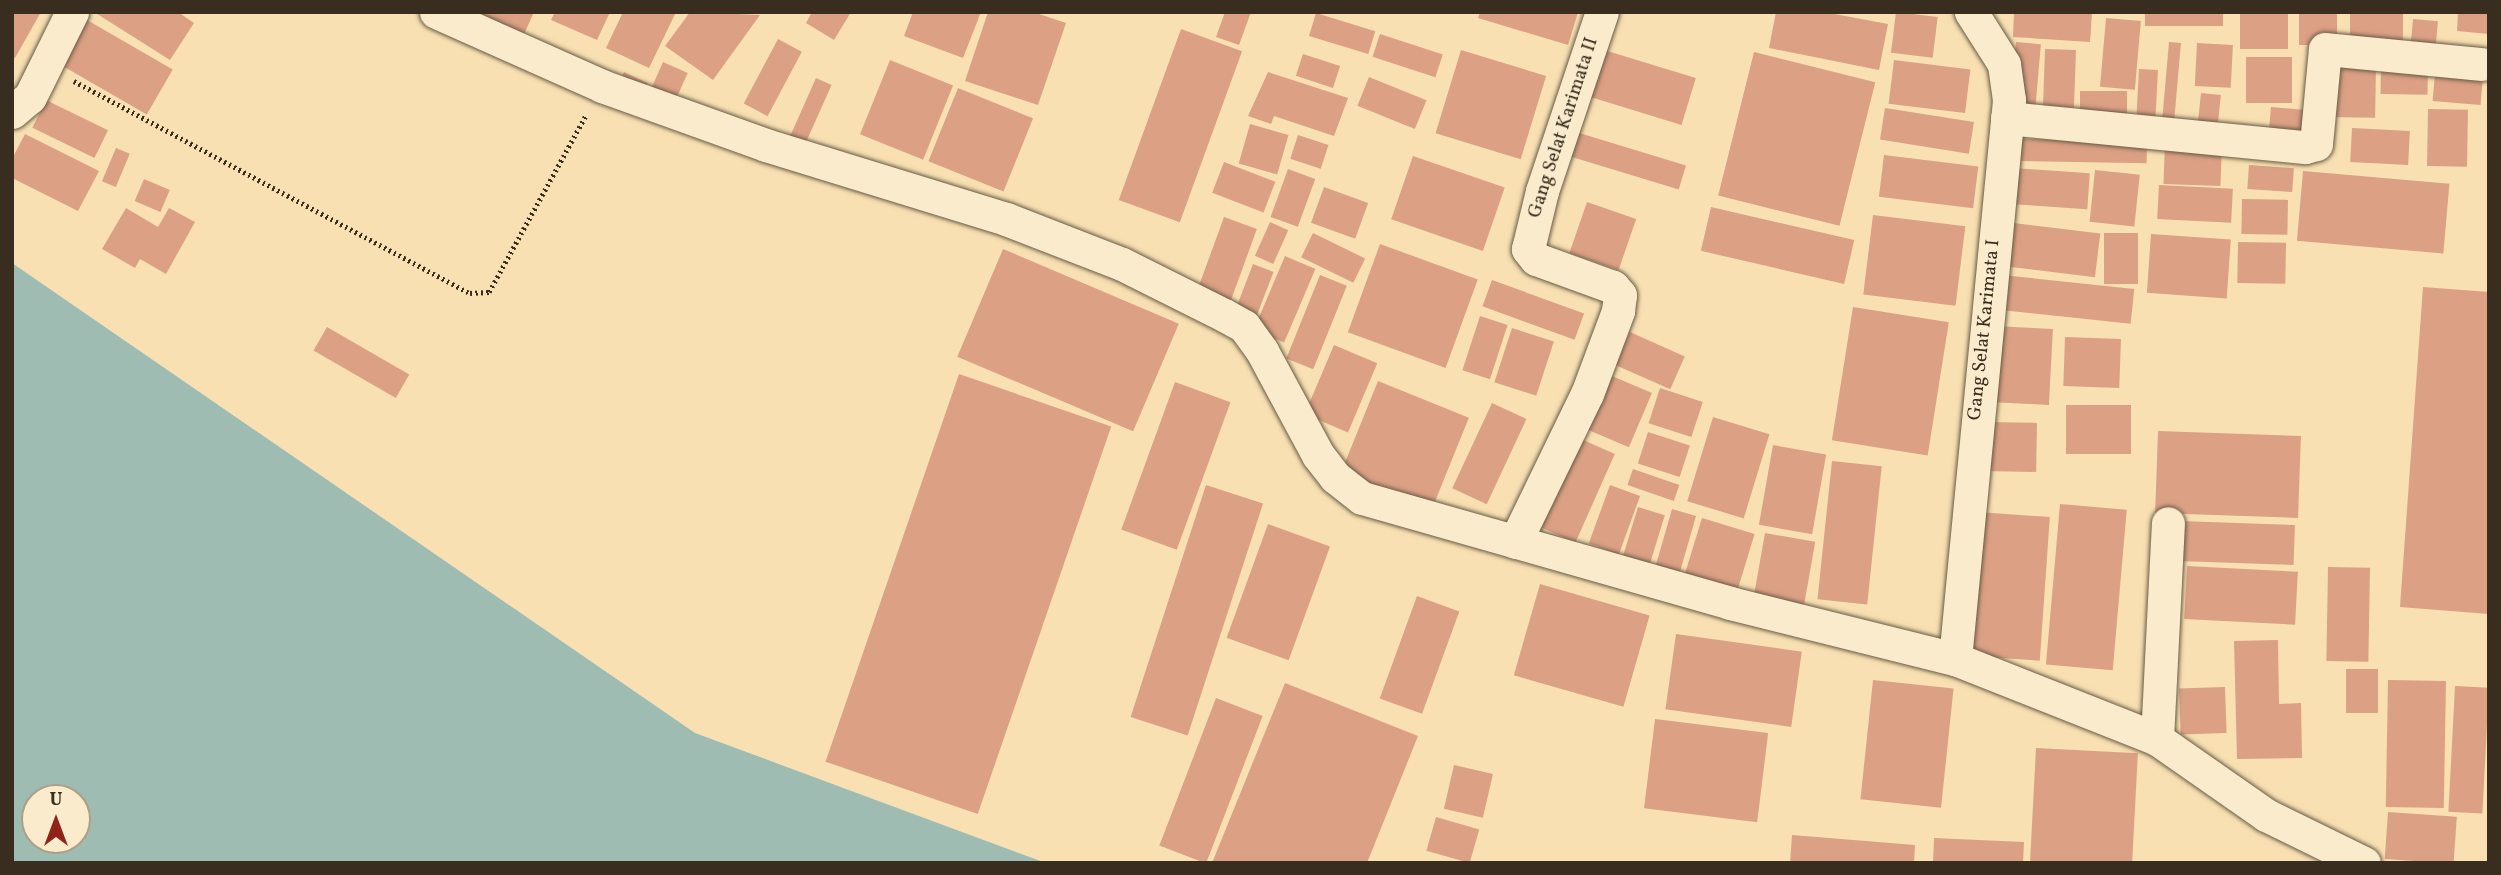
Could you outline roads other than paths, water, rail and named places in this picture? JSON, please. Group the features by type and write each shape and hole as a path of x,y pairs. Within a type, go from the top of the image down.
{"street":[{"path":"12,112 30,97 72,12"},
{"path":"436,12 602,86 766,145 1006,219 1133,270 1244,326 1262,351 1318,455 1335,477 1362,498 1730,603 1955,659 2157,739 2207,779 2266,815 2364,863"},
{"name":"Gang Selat Karimata II","path":"1515,542 1587,394 1618,311 1620,295 1613,287 1535,259 1528,249 1542,191 1602,12"},
{"name":"Gang Selat Karimata I","path":"1955,659 2007,118 2004,64 1970,12"},
{"path":"2007,118 2305,147 2316,144 2325,50 2481,64"},
{"path":"2157,739 2168,523"}],"water":[{"path":"12,263 695,733 1046,863 12,863"}]}
